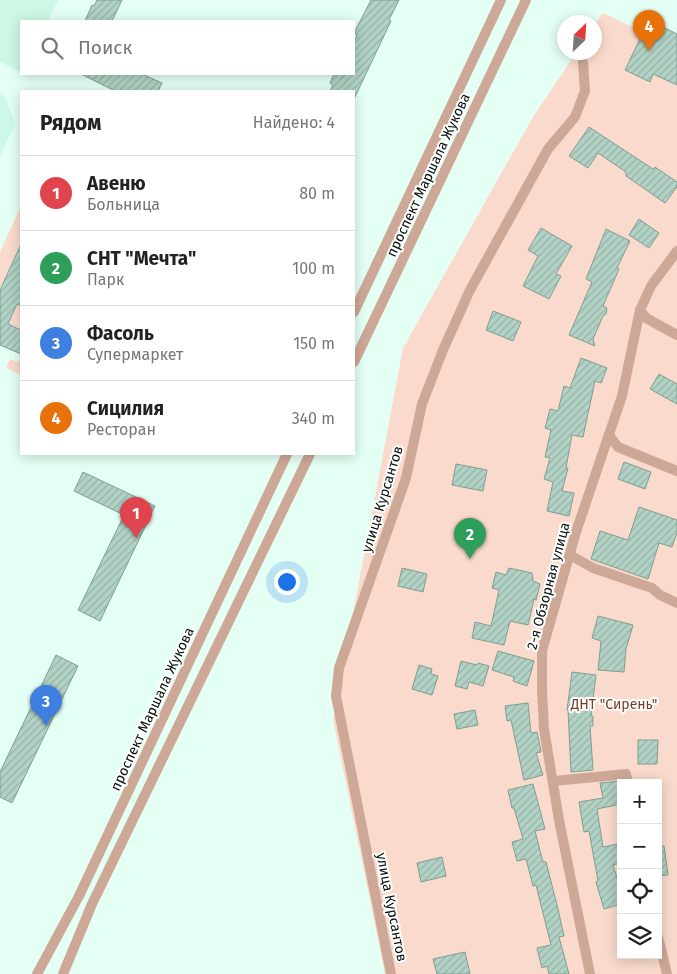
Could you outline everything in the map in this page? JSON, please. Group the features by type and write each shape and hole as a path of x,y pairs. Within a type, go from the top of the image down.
{"street":[{"name":"проспект Маршала Жукова","path":"355,310 501,0"},
{"name":"проспект Маршала Жукова","path":"355,360 526,0"},
{"name":"улица Курсантов","path":"391,974 336,696 339,668 406,478 422,404 443,350 470,290 548,148 575,117 585,90 584,62"},
{"name":"2-я Обзорная улица","path":"590,974 559,820 544,728 542,651 570,555 622,396 640,310 651,286 677,251"},
{"path":"640,310 646,318 677,335"},
{"path":"609,435 618,447 677,471"},
{"name":"проспект Маршала Жукова","path":"37,973 79,896 287,455"},
{"path":"63,974 92,904 310,455"},
{"path":"570,555 593,568 652,588 660,595 677,602"},
{"path":"554,782 617,779"},
{"path":"662,953 667,974"}],"shaded area":[{"path":"0,0 58,0 48,20 20,20 20,72 0,62"},
{"path":"0,94 5,97 15,124 0,156"}],"green space":[{"name":"ДНТ \"Сирень\"","path":"603,13 677,48 677,974 385,974 333,720 403,348 533,117 571,60 602,60"},
{"path":"20,208 20,244 0,288 0,252"},
{"path":"17,305 20,306 20,329 9,324"},
{"path":"10,359 17,362 20,361 20,375 6,368"}],"building":[{"path":"97,0 122,0 112,20 85,20 92,5 94,6"},
{"path":"371,0 399,0 355,97 355,90 330,90 333,85 330,83 334,75 355,75 355,40 357,35 355,31"},
{"path":"649,20 677,34 677,85 653,74 650,82 625,70"},
{"path":"83,75 144,75 162,83 158,90 113,90"},
{"path":"589,127 653,169 655,167 677,182 677,187 665,203 626,176 626,172 598,153 588,168 569,156"},
{"path":"639,219 659,233 649,248 629,235"},
{"path":"541,228 572,246 556,274 561,276 549,299 523,286 538,256 528,250"},
{"path":"606,229 630,241 617,268 619,269 603,306 607,308 606,314 603,316 593,339 595,346 569,335 592,282 586,279"},
{"path":"20,246 20,306 17,304 8,324 20,330 20,354 0,345 0,290"},
{"path":"493,311 521,322 513,341 486,330"},
{"path":"581,358 607,368 601,383 595,381 583,437 572,435 566,468 568,468 562,491 574,493 569,516 547,511 553,482 544,479 550,458 545,457 551,430 545,428 550,409 558,411 564,386 570,388"},
{"path":"659,374 677,384 677,404 650,389"},
{"path":"624,462 651,472 645,489 618,479"},
{"path":"456,464 487,470 483,491 452,485"},
{"path":"83,472 155,506 100,621 78,610 124,515 74,491"},
{"path":"639,507 677,520 677,533 672,547 659,543 648,579 591,559 600,531 628,540"},
{"path":"402,568 427,574 423,592 398,586"},
{"path":"509,568 532,573 533,581 540,584 536,600 534,599 528,625 510,621 504,645 472,638 475,622 491,626 499,590 492,588 496,572 506,575"},
{"path":"598,616 633,625 626,649 624,672 598,670 601,641 592,638"},
{"path":"498,651 534,661 527,686 513,681 514,677 492,670"},
{"path":"56,655 78,666 12,803 0,797 0,772"},
{"path":"461,661 489,666 483,686 469,682 467,689 455,686"},
{"path":"419,665 432,669 431,674 438,676 432,695 412,689"},
{"path":"572,672 596,675 591,716 593,716 593,726 590,726 593,770 571,772 567,710"},
{"path":"528,703 531,733 537,732 541,752 536,753 543,775 524,780 511,720 507,721 505,706"},
{"path":"475,710 478,725 457,729 454,714"},
{"path":"638,740 658,740 657,764 638,764"},
{"path":"617,781 617,805 597,809 603,847 617,844 617,864 613,865 617,878 617,905 604,909 596,882 598,881 589,831 584,832 579,802 603,798 600,783"},
{"path":"533,784 545,829 535,831 543,862 546,862 558,909 564,936 559,937 569,974 549,974 547,966 542,968 537,948 551,945 536,885 533,886 526,859 517,861 512,842 523,839 508,790"},
{"path":"662,846 664,846 668,875 662,876"},
{"path":"442,857 446,876 421,882 417,863"},
{"path":"465,952 470,974 437,974 433,959"}],"place":[{"name":"Сицилия","path":"649,51"},
{"name":"Авеню","path":"136,538"},
{"name":"СНТ \"Мечта\"","path":"470,559"},
{"name":"Фасоль","path":"46,726"}]}
